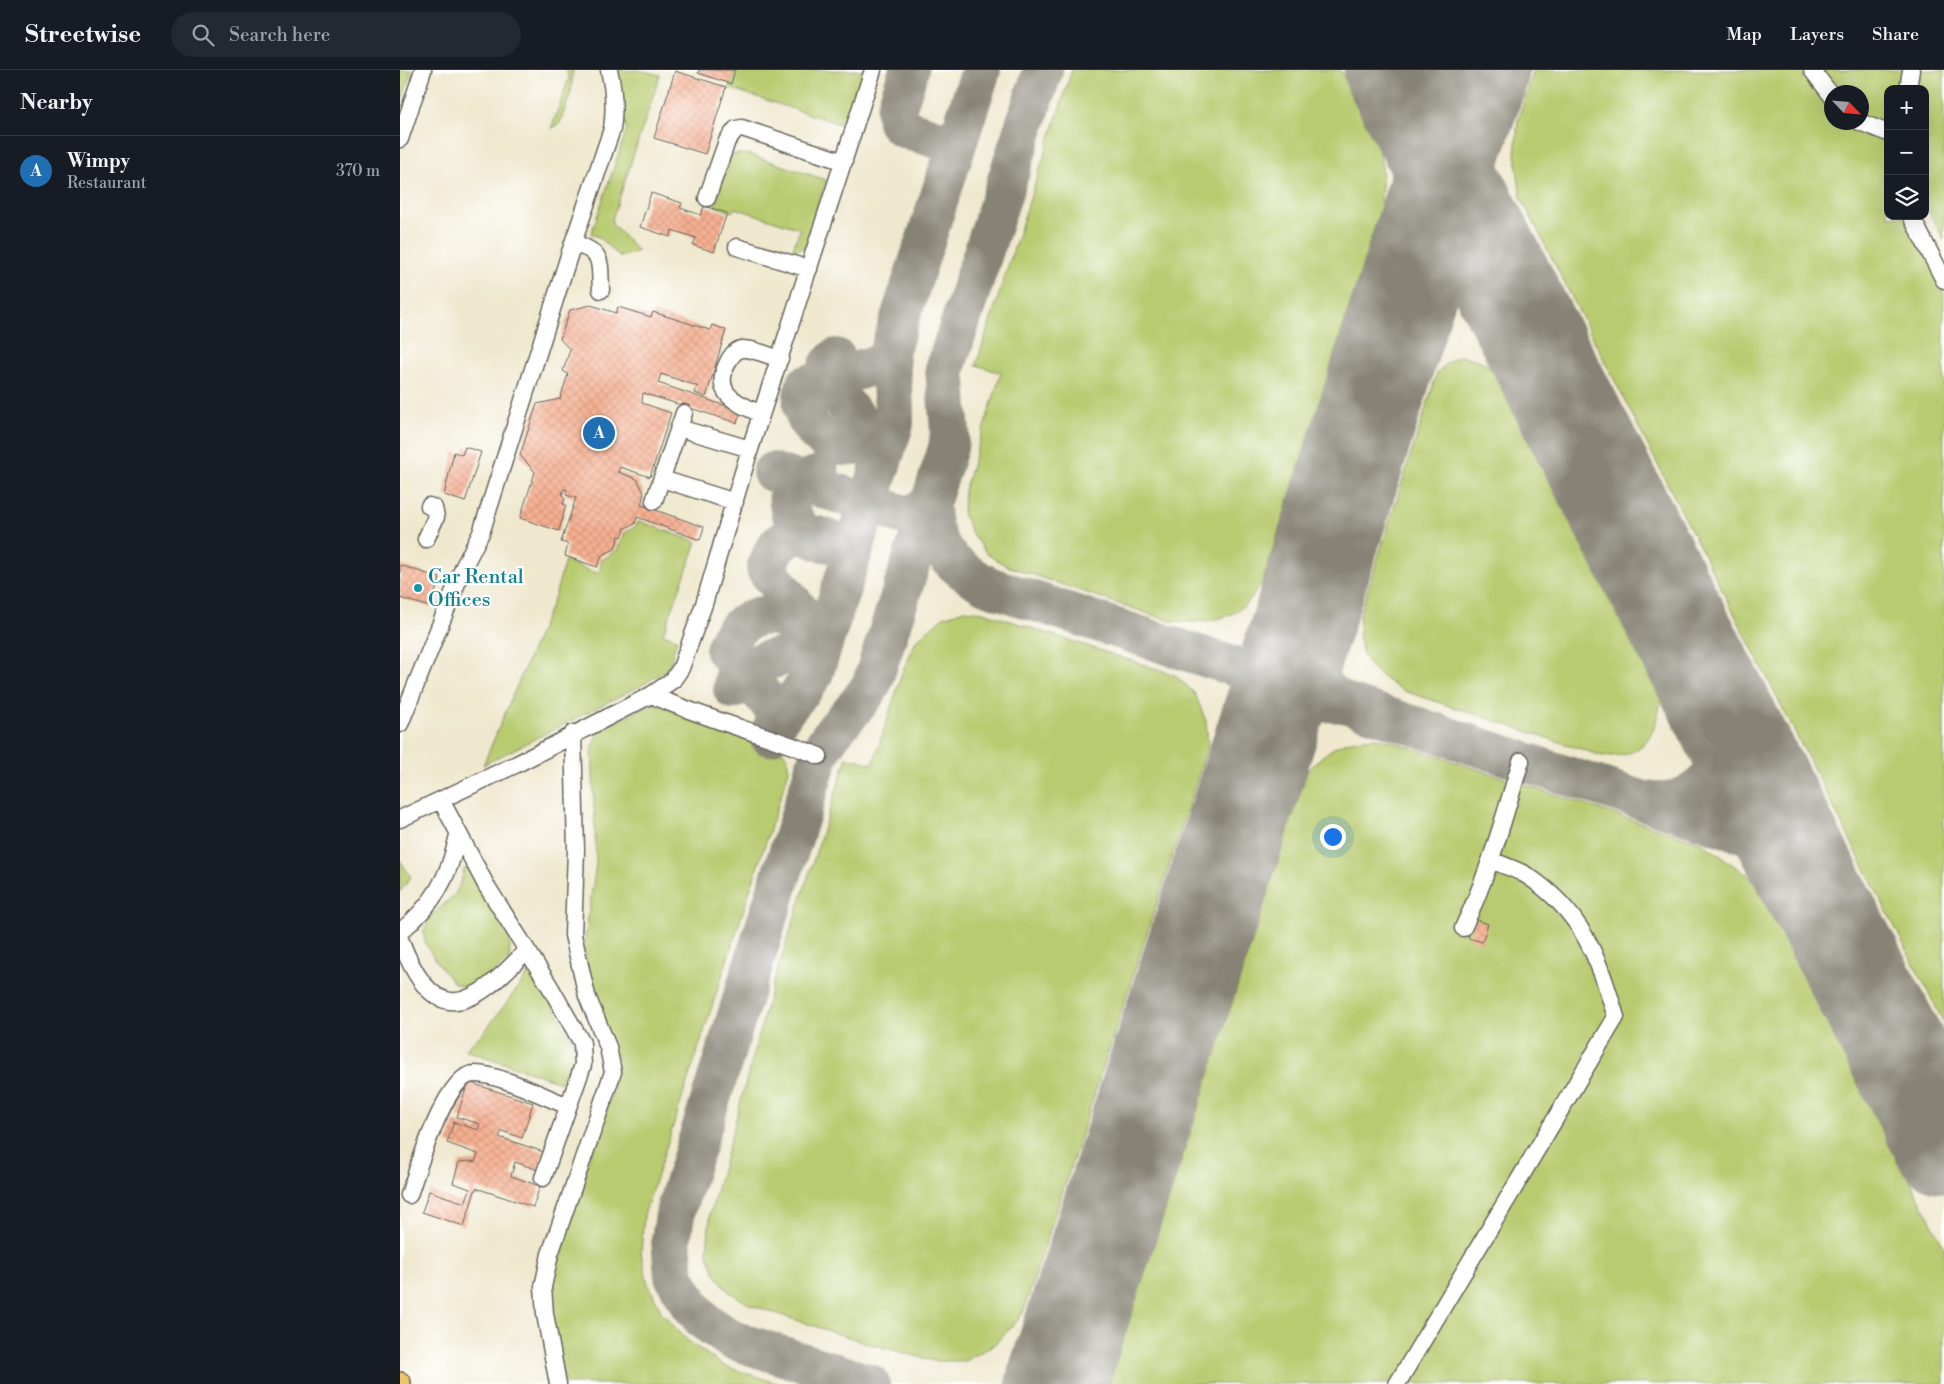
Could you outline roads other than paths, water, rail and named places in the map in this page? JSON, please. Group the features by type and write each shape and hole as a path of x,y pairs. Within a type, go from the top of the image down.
{"lane":[{"path":"400,140 423,70"},
{"path":"400,724 464,566 481,533 573,243 612,129 615,110 609,70"},
{"path":"400,820 517,764 652,695 673,680 681,668 704,604 761,414 873,70"},
{"path":"1812,70 1824,86"},
{"path":"1909,85 1911,70"},
{"path":"1869,126 1884,131"},
{"path":"707,198 727,141 736,129 742,128 844,162"},
{"path":"1913,220 1944,280"},
{"path":"573,243 590,248 597,255 600,264 601,290"},
{"path":"737,247 809,269"},
{"path":"761,414 735,402 728,396 723,387 723,375 728,362 734,353 739,350 746,349 780,359"},
{"path":"654,501 681,420 750,449"},
{"path":"662,479 735,502"},
{"path":"426,539 436,517 434,508 429,506"},
{"path":"652,695 678,707 776,739 819,756"},
{"path":"558,1384 545,1314 543,1287 550,1254 612,1072 608,1047 587,996 573,935 576,850 573,734"},
{"path":"1463,928 1478,898 1521,761"},
{"path":"441,800 486,885 576,1029 582,1043 582,1066 543,1178"},
{"path":"400,932 427,908 444,880 455,852 458,835"},
{"path":"1397,1384 1616,1017 1604,979 1586,936 1565,906 1525,874 1491,860"},
{"path":"400,939 423,984 432,994 442,1000 454,1002 466,1000 484,991 526,950"},
{"path":"409,1195 422,1156 445,1102 459,1082 472,1074 489,1075 568,1106"}],"place":[{"name":"Wimpy","path":"599,433"},
{"name":"Car Rental Offices","path":"418,588"}]}
